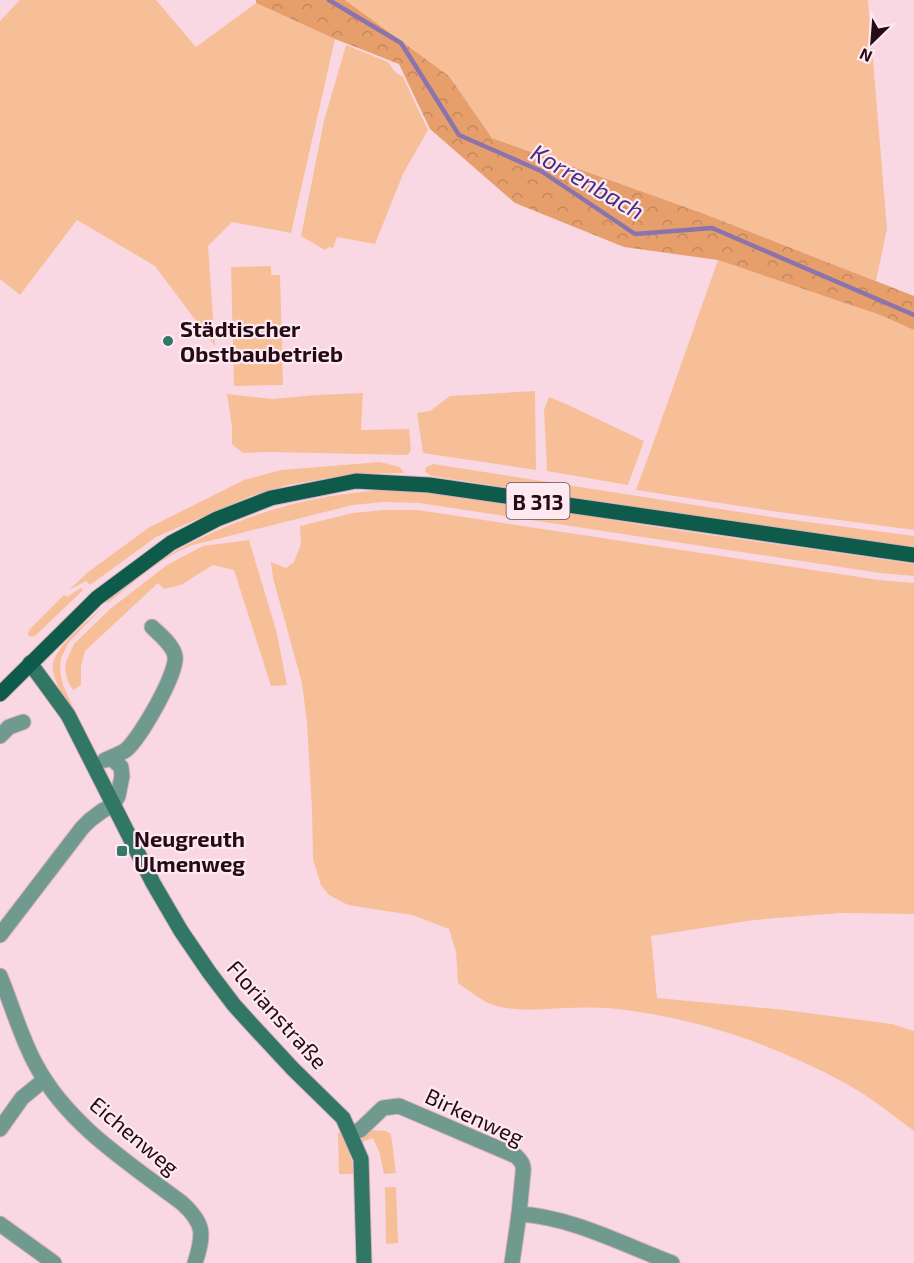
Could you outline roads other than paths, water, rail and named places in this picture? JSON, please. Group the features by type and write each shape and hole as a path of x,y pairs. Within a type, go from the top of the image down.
{"main road":[{"name":"B 313","path":"0,694 97,598 171,543 217,519 271,498 356,481 429,485 914,555"}],"street":[{"path":"92,765 124,751 142,730 174,668 176,660 174,653 152,627"},
{"name":"Florianstraße","path":"30,663 68,715 153,882 181,931 209,972 260,1034 343,1118 361,1159 364,1263"},
{"path":"0,736 9,727 22,722"},
{"path":"0,935 82,828 102,811 113,806 118,796 122,776 121,767 111,758"},
{"name":"Eichenweg","path":"0,976 35,1064 44,1080 95,1137 193,1213 199,1223 201,1234 201,1244 195,1263"},
{"path":"0,1129 22,1098 44,1080"},
{"name":"Birkenweg","path":"351,1133 360,1130 383,1108 399,1106 516,1156 522,1161 524,1167 519,1214"},
{"path":"512,1263 519,1214 562,1221 672,1263"},
{"path":"0,1224 54,1263"}],"waterway":[{"name":"Korrenbach","path":"329,0 401,43 459,135 541,171 635,234 712,228 914,315"}],"place":[{"name":"Städtischer Obstbaubetrieb","path":"168,341"},
{"name":"Neugreuth Ulmenweg","path":"122,851"}]}
